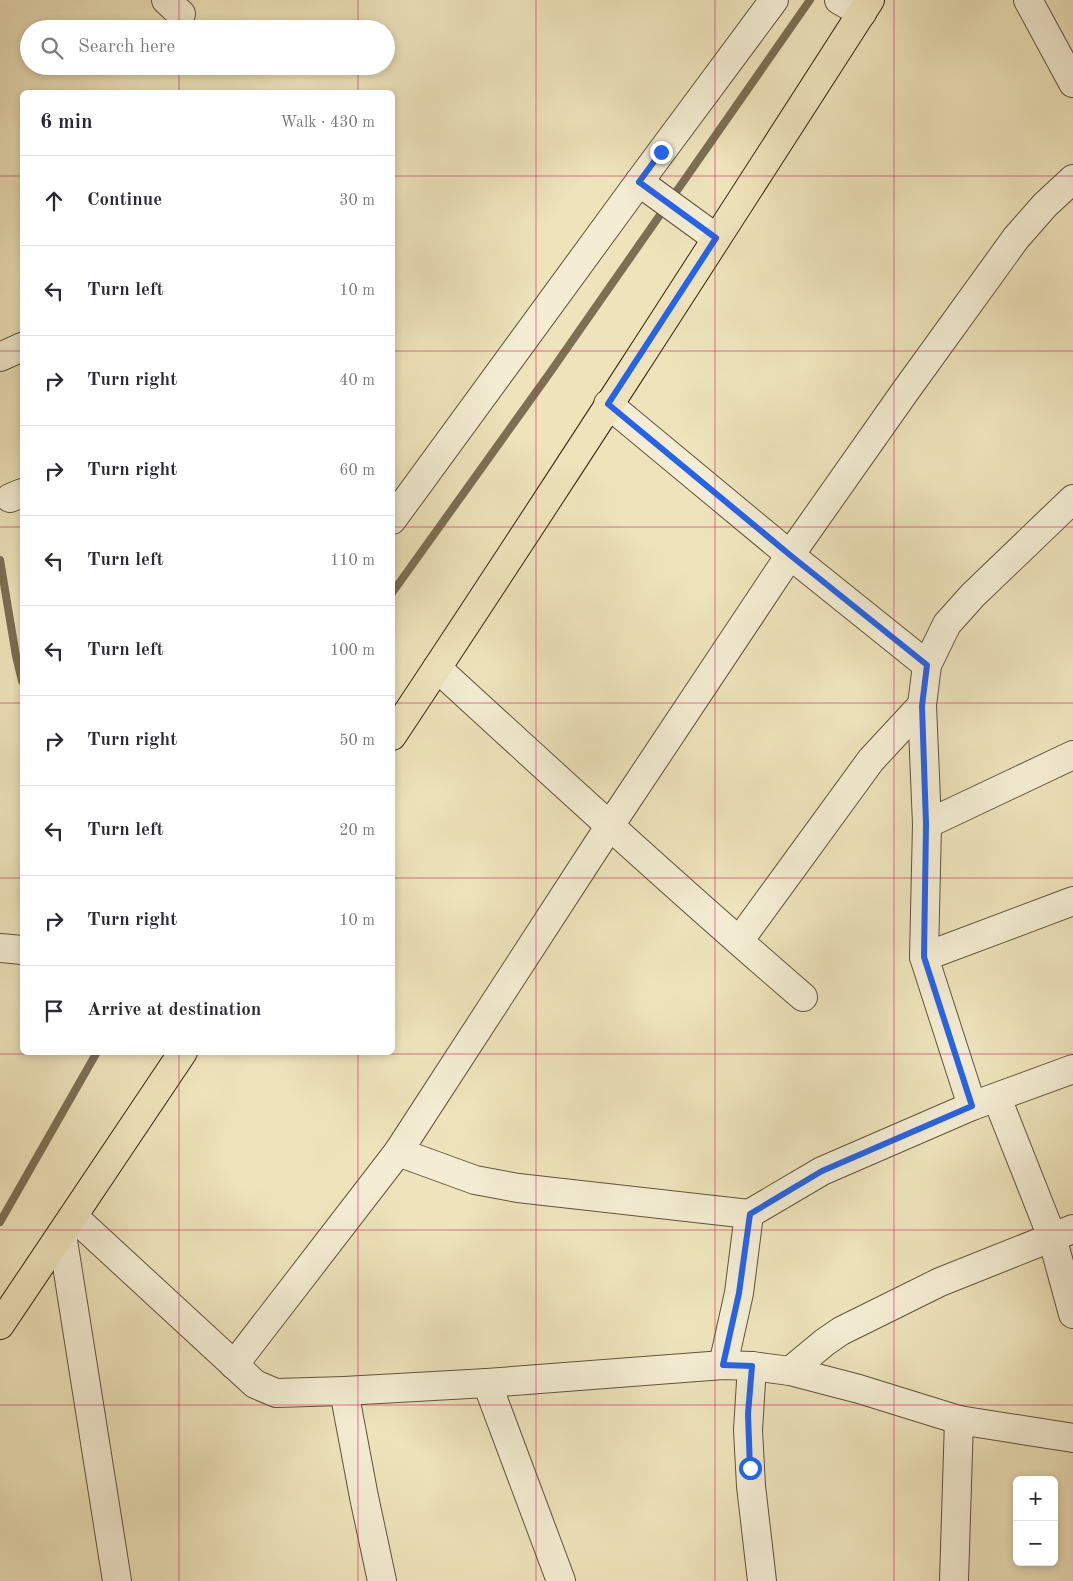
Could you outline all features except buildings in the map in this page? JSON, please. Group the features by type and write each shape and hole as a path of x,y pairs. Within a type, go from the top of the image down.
{"main road":[{"path":"395,731 563,478 608,404 716,238 854,4"},
{"path":"0,1325 181,1055"}],"street":[{"path":"395,516 650,189 774,0"},
{"path":"1028,0 1073,83"},
{"path":"234,1365 398,1152 609,827 790,555 904,393 1016,238 1045,205 1073,179"},
{"path":"650,189 716,238"},
{"path":"0,357 20,348"},
{"path":"608,404 790,555 927,665"},
{"path":"1073,499 966,602 947,624 927,665 922,706 926,824 924,957 984,1102 1063,1233 1073,1314"},
{"path":"437,668 609,827 803,997"},
{"path":"739,942 871,760 922,706"},
{"path":"926,824 1073,755"},
{"path":"924,957 1073,901"},
{"path":"0,948 20,950"},
{"path":"398,1152 475,1180 510,1186 750,1214 822,1171 984,1102 1073,1069"},
{"path":"723,1365 739,1293 750,1214"},
{"path":"68,1225 255,1384 276,1393 487,1383 723,1365 752,1366 790,1371 859,1389 959,1420 1073,1438"},
{"path":"68,1225 117,1581"},
{"path":"790,1371 829,1339 842,1331 940,1282 1063,1233"},
{"path":"752,1366 748,1440 751,1486 762,1581"},
{"path":"487,1383 561,1581"},
{"path":"344,1391 382,1581"},
{"path":"954,1581 959,1420"}],"waterway":[{"path":"395,589 549,374 810,0"},
{"path":"0,560 20,673"},
{"path":"0,1222 95,1055"}],"route":[{"path":"661,152 639,182 716,238 608,404 790,555 927,665 922,706 926,824 924,957 972,1106 822,1171 750,1214 739,1293 723,1365 752,1366 748,1414 750,1468"}]}
